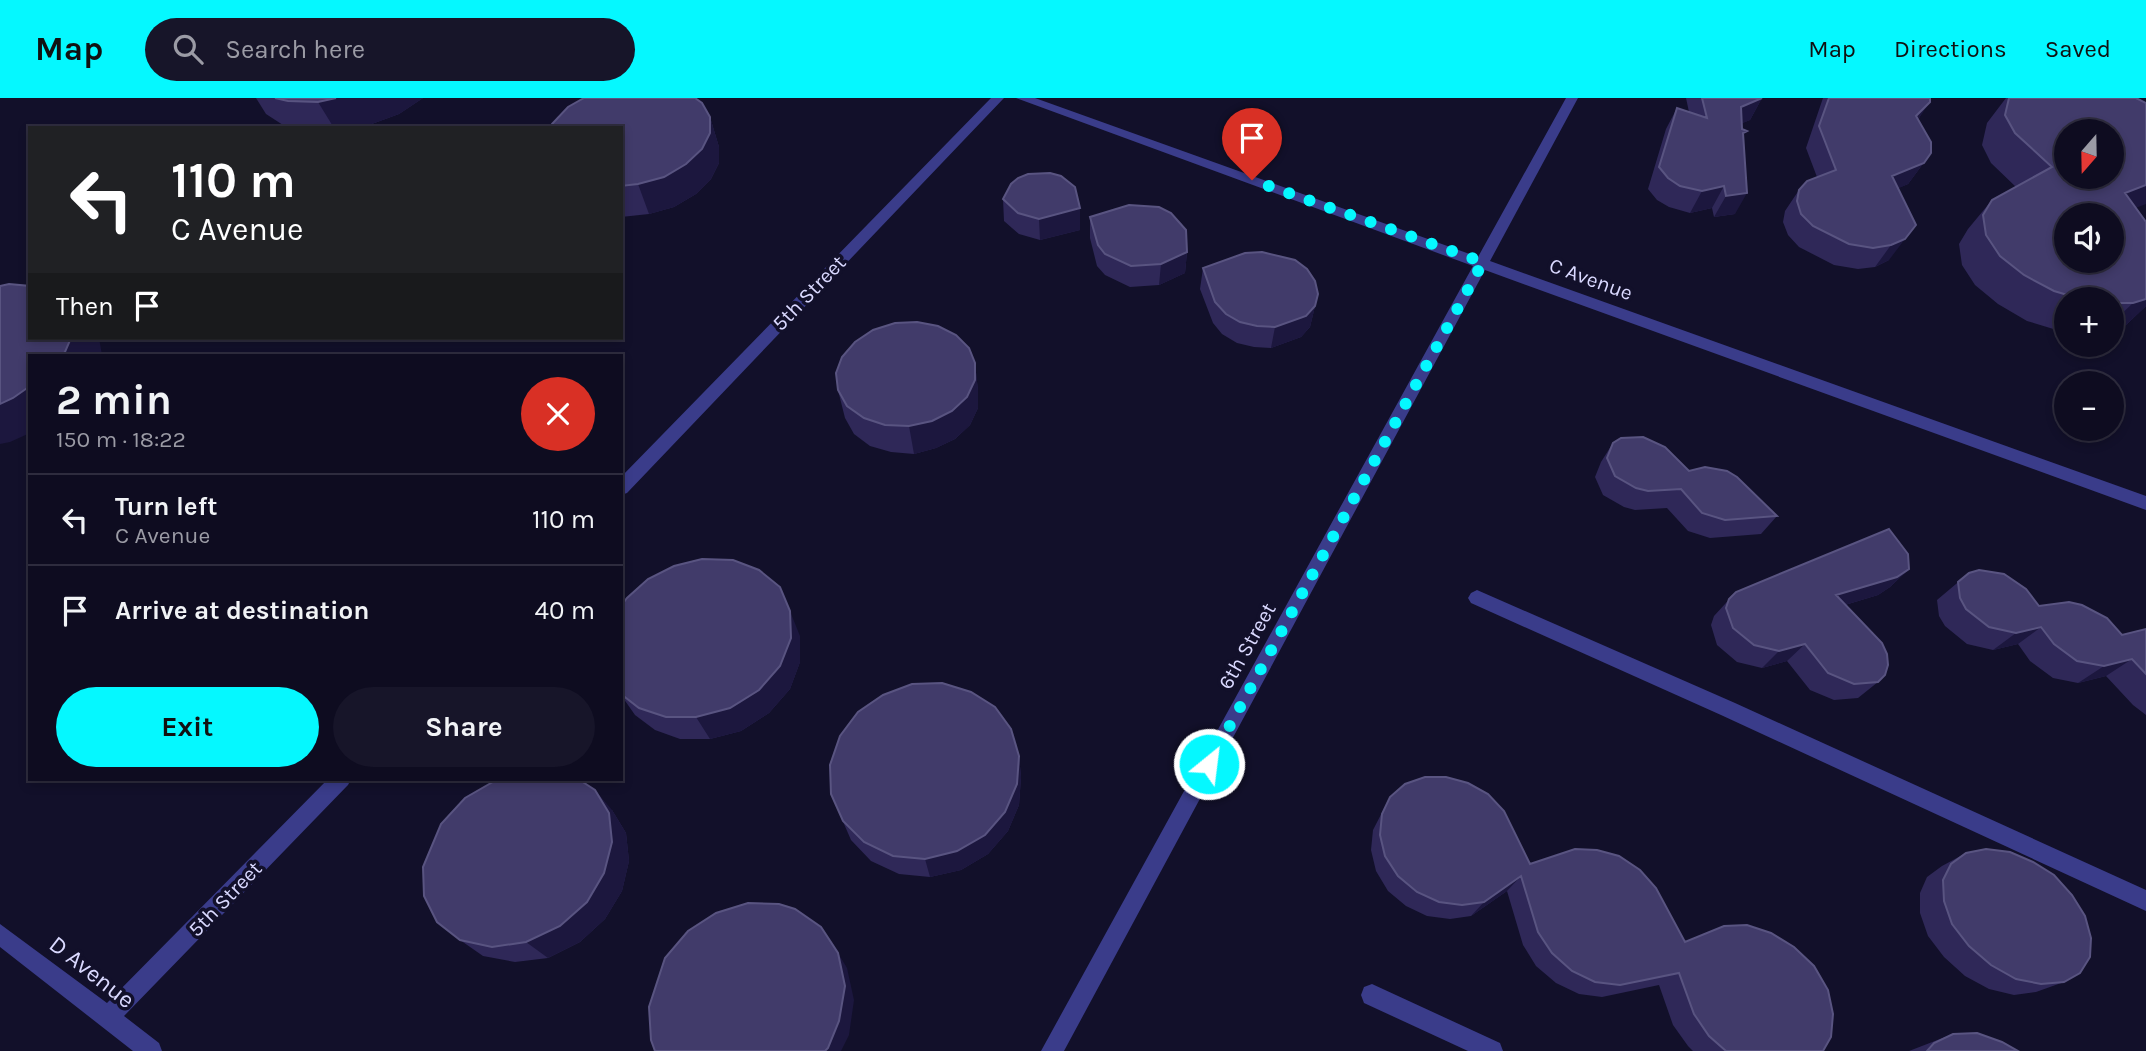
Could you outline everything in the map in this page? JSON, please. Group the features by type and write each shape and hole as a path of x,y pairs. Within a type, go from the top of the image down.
{"lane":[{"name":"5th Street","path":"623,486 998,98"},
{"name":"C Avenue","path":"1022,98 2146,503"},
{"name":"6th Street","path":"1052,1051 1572,98"},
{"path":"1477,598 1740,714 2146,901"},
{"name":"5th Street","path":"108,1017 339,781"},
{"name":"D Avenue","path":"0,934 151,1051"},
{"path":"1372,995 1492,1051"}],"building":[{"path":"275,98 336,98 318,102"},
{"path":"584,98 695,98 702,103 710,117 710,133 702,149 686,164 664,177 623,186 623,126 552,126 568,107"},
{"path":"1702,98 1762,98 1741,107 1742,129 1747,131 1743,133 1747,193 1726,196 1724,186 1702,191 1680,186 1668,178 1659,167 1677,108 1707,118"},
{"path":"1829,98 1930,98 1930,102 1916,116 1931,142 1931,153 1924,163 1892,176 1916,225 1905,239 1873,248 1849,244 1813,226 1801,214 1797,201 1799,190 1807,181 1836,170 1819,126"},
{"path":"2009,98 2136,98 2146,103 2146,185 2125,193 2146,222 2146,299 2124,303 2124,287 2054,287 2054,291 2024,275 2000,256 1986,235 1983,215 1992,200 2052,167 2015,133 2005,115"},
{"path":"1050,173 1061,176 1075,187 1080,208 1039,219 1018,213 1003,199 1011,184 1018,178 1028,174"},
{"path":"1129,205 1159,207 1171,213 1186,230 1187,252 1161,264 1131,266 1105,254 1098,245 1090,217"},
{"path":"1262,252 1295,260 1307,269 1315,281 1318,294 1315,306 1306,316 1275,327 1257,326 1240,322 1226,314 1215,302 1203,268 1245,253"},
{"path":"0,286 28,286 28,340 70,340 63,354 28,354 28,387 0,404"},
{"path":"917,322 938,326 956,335 969,348 975,363 975,380 967,397 952,411 932,421 909,426 885,425 864,418 847,406 838,390 836,373 842,357 855,342 873,330 895,323"},
{"path":"1643,437 1665,447 1689,471 1705,467 1727,471 1737,477 1777,516 1725,520 1702,513 1681,489 1648,491 1636,488 1615,476 1607,458 1613,443 1621,438"},
{"path":"1889,529 1908,554 1909,569 1897,577 1836,595 1882,643 1888,665 1885,675 1878,682 1854,684 1828,673 1805,644 1779,651 1754,645 1733,628 1726,608 1729,599 1736,592"},
{"path":"702,559 733,560 759,570 780,587 790,611 791,638 780,666 759,690 730,708 696,717 666,717 639,708 623,696 623,603 648,579 674,566"},
{"path":"1979,570 2004,574 2026,589 2039,606 2069,602 2082,605 2107,618 2122,635 2146,629 2146,674 2132,659 2104,666 2077,661 2054,644 2041,627 2016,633 1989,627 1966,609 1960,598 1958,582 1969,573"},
{"path":"942,683 971,692 995,707 1011,729 1019,756 1017,784 1005,812 985,835 957,851 925,859 893,856 864,842 843,821 831,794 830,765 840,736 858,712 883,695 912,684"},
{"path":"1425,777 1446,777 1468,783 1488,794 1504,811 1530,864 1575,849 1597,850 1619,856 1640,870 1656,888 1685,942 1724,926 1747,925 1771,933 1794,947 1814,966 1828,990 1833,1014 1831,1037 1823,1051 1726,1051 1709,1036 1694,1014 1679,973 1620,985 1595,982 1572,971 1552,953 1538,932 1521,876 1484,902 1462,905 1439,902 1417,892 1398,876 1385,856 1380,835 1382,814 1390,797 1405,784"},
{"path":"495,781 581,781 595,790 609,813 612,842 604,873 587,902 560,926 526,942 492,947 460,940 437,922 424,896 423,867 441,824 465,798"},
{"path":"1986,849 2010,852 2033,862 2054,875 2072,895 2085,916 2091,938 2090,957 2080,973 2064,982 2041,984 2016,979 1991,965 1969,946 1952,924 1944,901 1943,880 1951,864 1966,853"},
{"path":"748,903 779,904 795,909 821,927 838,953 845,986 839,1021 828,1048 825,1051 655,1051 651,1040 649,1007 665,958 688,931 716,913"},
{"path":"1977,1033 2018,1051 1927,1051 1934,1043 1953,1034"}],"route":[{"path":"1209,764 1483,262 1252,180"}]}
